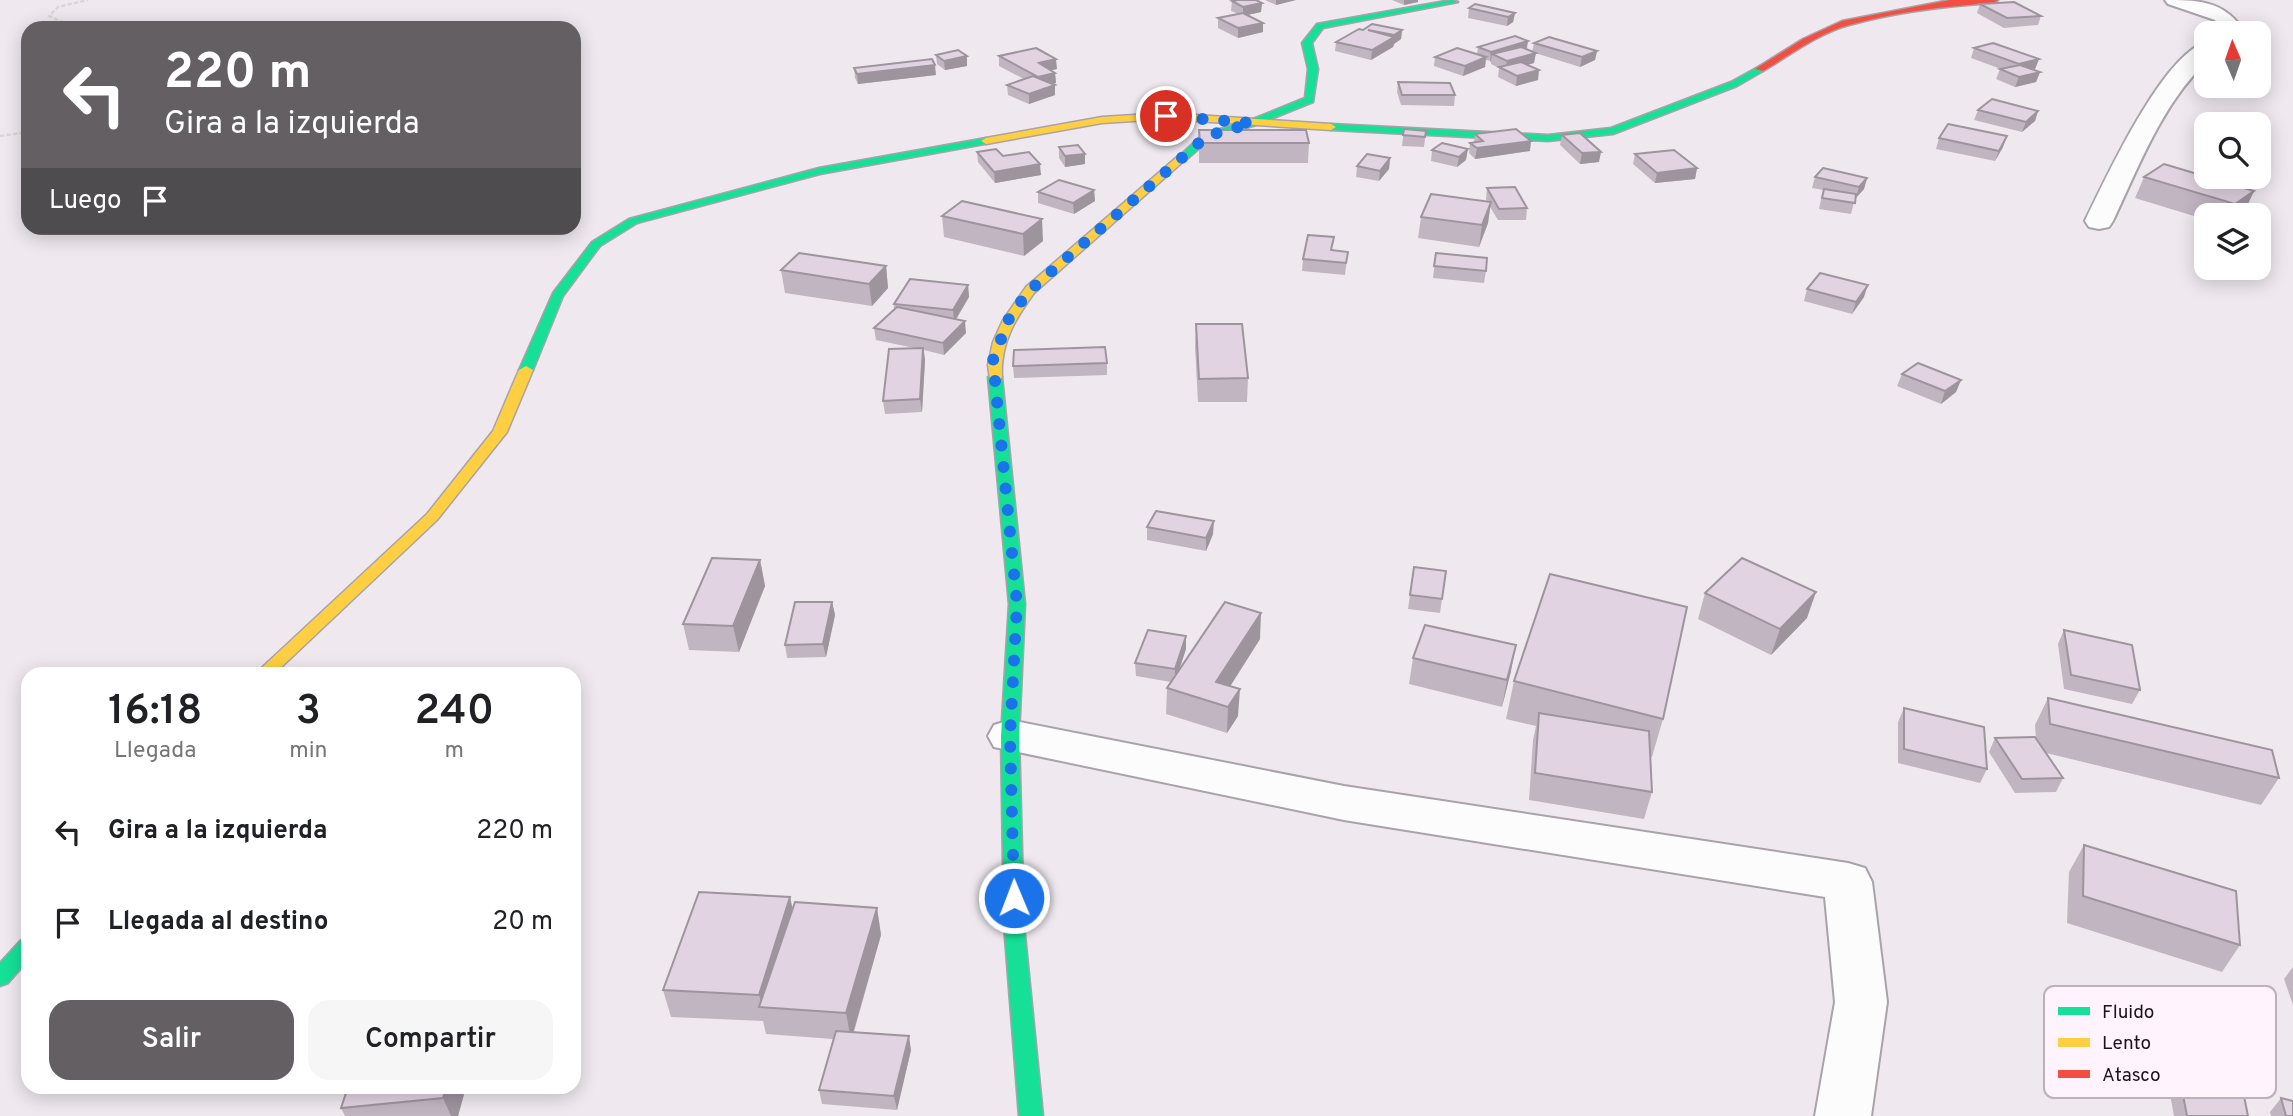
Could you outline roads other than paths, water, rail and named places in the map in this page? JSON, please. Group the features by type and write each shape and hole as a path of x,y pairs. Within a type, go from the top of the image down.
{"main road":[{"path":"271,667 432,517 500,432 557,296 596,244 633,221 819,172 1102,120 1166,116 1481,137 1548,138 1613,131 1734,84 1807,41 1845,23 1950,3 1994,0"},
{"path":"1031,1116 1014,925 1010,736 1017,604 993,360 1010,316 1030,290 1207,136 1252,123 1310,100 1313,69 1307,43 1320,26 1454,2"},
{"path":"0,977 21,954"}],"street":[{"path":"2175,0 2222,16 2226,21"},
{"path":"2099,221 2136,144 2178,76 2194,61"},
{"path":"1010,736 1344,803 1848,882 1861,1002 1843,1116"}]}
